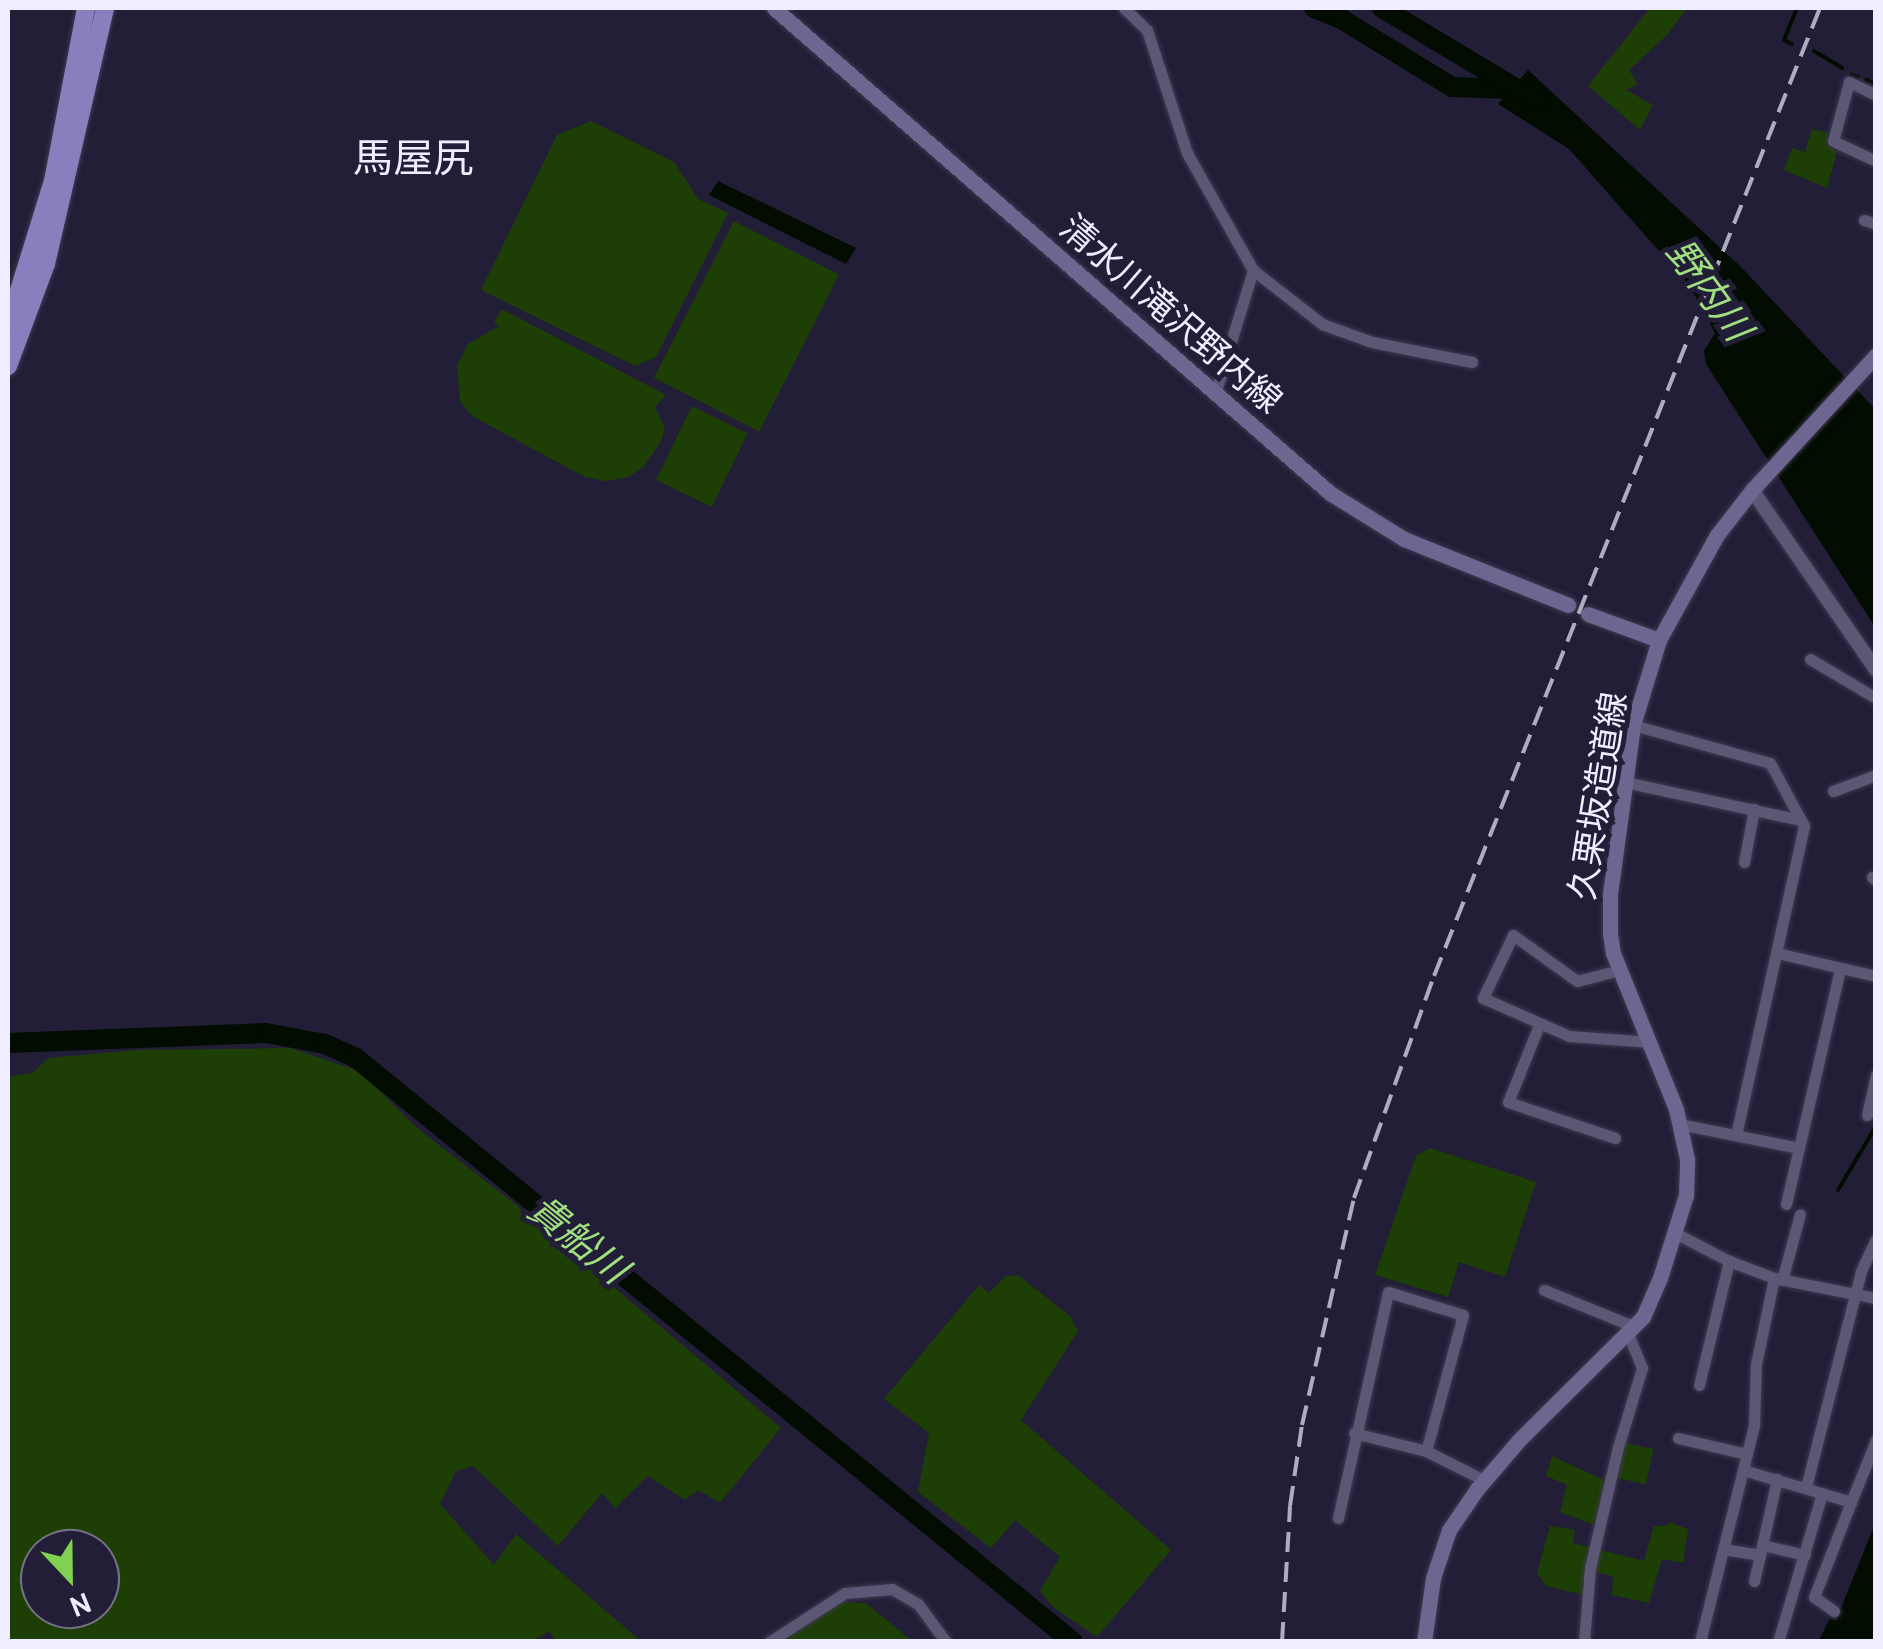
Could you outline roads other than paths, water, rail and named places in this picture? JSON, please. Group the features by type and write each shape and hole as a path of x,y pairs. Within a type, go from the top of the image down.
{"highway":[{"path":"8,321 53,181 86,8"},
{"path":"8,366 46,264 105,8"}],"main road":[{"name":"清水川滝沢野内線","path":"774,8 1330,493 1370,522 1568,605"},
{"name":"久栗坂造道線","path":"1425,1641 1442,1544 1484,1480 1578,1380 1632,1330 1660,1278 1675,1233 1688,1171 1680,1124 1620,970 1610,933 1610,894 1633,725 1659,640 1717,535 1757,484 1876,355"},
{"path":"1588,614 1659,640"}],"street":[{"path":"1124,8 1146,30 1186,154 1254,270 1322,324 1372,342 1472,362"},
{"path":"1876,95 1849,82 1833,141 1876,161"},
{"path":"1216,391 1254,270"},
{"path":"1757,484 1876,670"},
{"path":"1810,659 1876,698"},
{"path":"1633,725 1770,763 1804,826 1736,1134"},
{"path":"1834,792 1876,775"},
{"path":"1625,782 1800,820"},
{"path":"1744,862 1754,809"},
{"path":"1620,970 1577,980 1513,936 1483,998 1539,1026 1584,1040 1650,1042"},
{"path":"1777,953 1876,976"},
{"path":"1786,1204 1840,970"},
{"path":"1539,1026 1508,1102 1615,1138"},
{"path":"1868,1115 1876,1075"},
{"path":"1680,1124 1799,1148"},
{"path":"1700,1642 1748,1454 1757,1394 1756,1364 1800,1214"},
{"path":"1675,1233 1729,1262 1778,1279 1876,1298"},
{"path":"1806,1487 1856,1294 1876,1238"},
{"path":"1699,1385 1729,1262"},
{"path":"1544,1290 1632,1330 1642,1368 1618,1447 1590,1568 1584,1642"},
{"path":"1338,1518 1388,1292 1464,1315 1426,1451"},
{"path":"1354,1434 1426,1451 1484,1480"},
{"path":"1678,1438 1748,1454"},
{"path":"1834,1610 1814,1597 1876,1440"},
{"path":"1743,1470 1851,1502"},
{"path":"1754,1581 1777,1479"},
{"path":"1778,1642 1822,1493"},
{"path":"1723,1549 1804,1555"},
{"path":"769,1642 845,1593 892,1589 918,1604 946,1642"}],"water":[{"path":"1528,70 1740,266 1875,409 1875,627 1706,364 1704,351 1715,333 1689,285 1569,149 1498,104"},
{"path":"718,181 856,248 846,264 709,195"},
{"path":"1875,1524 1875,1641 1818,1642 1830,1618 1836,1620"}],"waterway":[{"name":"野内川","path":"1314,8 1343,20 1452,87 1510,89"},
{"name":"野内川","path":"1382,8 1537,101"},
{"path":"1792,44 1784,40 1797,8"},
{"path":"1814,51 1842,68"},
{"path":"1851,75 1858,77"},
{"path":"1866,80 1876,84"},
{"name":"貴船川","path":"8,1043 266,1033 325,1044 356,1058 1073,1642"},
{"path":"1838,1190 1876,1126"}],"railway":[{"path":"1282,1642 1290,1506 1302,1425 1354,1198 1434,976 1820,8"}],"district":[{"name":"馬屋尻","path":"413,158"}]}
